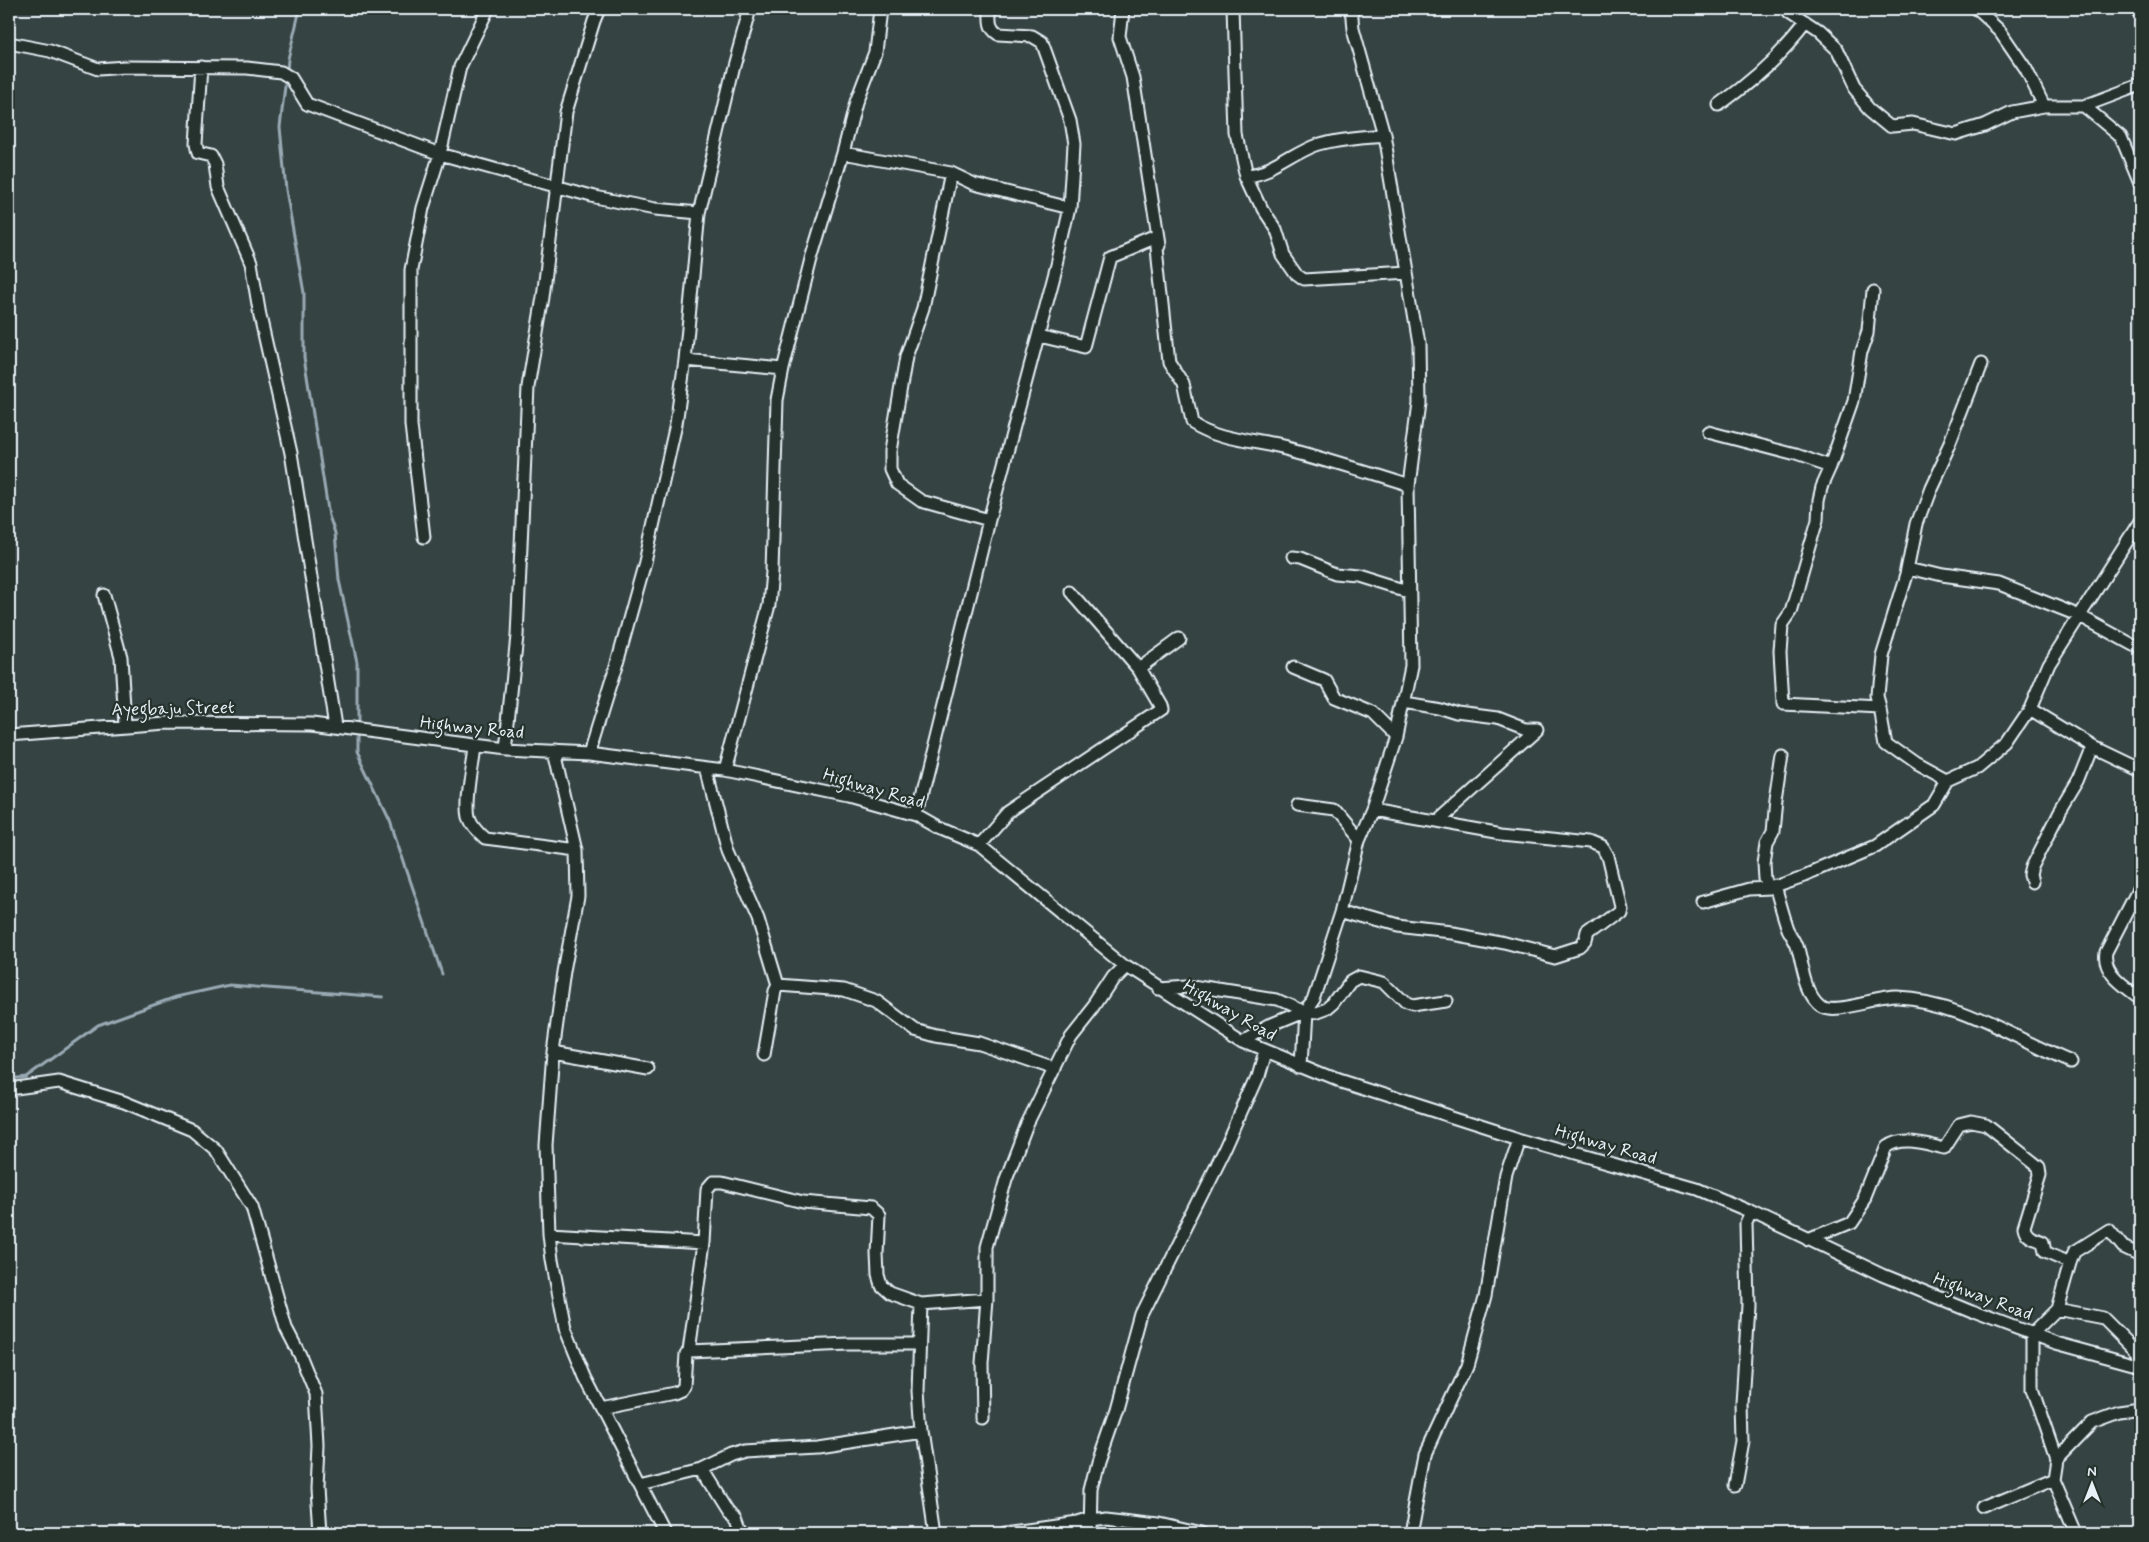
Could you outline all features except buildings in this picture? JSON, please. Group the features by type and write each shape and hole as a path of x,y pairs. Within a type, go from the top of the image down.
{"street":[{"path":"424,537 411,426 411,270 423,208 440,154 460,67 488,9"},
{"path":"505,750 517,636 528,387 543,297 566,112 594,21 600,9"},
{"path":"589,753 645,562 676,424 685,360 699,212 734,66 750,9"},
{"path":"726,770 769,605 772,572 777,400 783,369 811,259 843,153 856,102 875,52 880,9"},
{"path":"916,815 1070,208 1074,144 1060,90 1042,42 1032,36 998,34 993,31 990,26 990,9"},
{"path":"1123,9 1120,37 1133,77 1137,101 1156,234 1164,268 1174,368"},
{"path":"1233,9 1237,135 1246,176 1261,208 1275,229 1283,254 1297,274 1304,279 1406,273"},
{"path":"1301,1066 1304,1012 1314,997 1342,911 1359,840 1372,810 1396,737 1411,666 1408,485 1419,402 1418,344 1384,135 1353,28 1351,9"},
{"path":"1785,9 1818,32 1836,50 1854,89 1870,108 1892,126 1913,124 1956,134 1985,125 2012,112 2044,106 2084,106 2140,85"},
{"path":"1976,9 2000,31 2026,69 2044,106"},
{"path":"1719,105 1753,80 1793,41 1805,24"},
{"path":"9,43 50,51 98,69 247,68 286,75 307,104 440,154 595,197 655,209 699,212"},
{"path":"201,67 196,144 198,153 211,156 215,164 218,187 251,263 260,316 292,453 337,726"},
{"path":"2084,106 2121,137 2140,183"},
{"path":"1246,176 1260,175 1317,146 1339,140 1384,135"},
{"path":"843,153 950,173 974,184 1070,208"},
{"path":"950,173 923,308 906,358 890,451 890,469 897,484 921,501 990,520"},
{"path":"1039,336 1086,347 1110,257 1156,238 1168,361 1184,384 1192,422 1207,431 1290,450 1408,485"},
{"path":"1873,289 1869,331 1862,351 1854,402 1822,487 1818,519 1791,612 1782,625 1780,680 1783,704 1880,709"},
{"path":"685,360 783,369"},
{"path":"1948,780 1917,764 1886,742 1877,698 1881,655 1908,568 1916,524 1981,364"},
{"path":"1708,432 1796,455 1831,467"},
{"path":"1703,902 1749,888 1772,886 1838,863 1875,846 1934,805 1948,780 1977,768 2007,743 2030,709 2049,664 2140,521"},
{"path":"1291,558 1300,559 1338,574 1361,576 1409,590"},
{"path":"1908,568 1940,576 1999,584 2080,616 2133,645 2140,646"},
{"path":"979,845 1008,812 1158,713 1160,706 1138,668 1072,592"},
{"path":"104,595 121,657 125,726"},
{"path":"1138,668 1179,638"},
{"path":"1293,667 1324,680 1334,698 1373,714 1396,737"},
{"path":"1404,702 1440,708 1459,714 1498,719 1526,730 1536,730 1435,820"},
{"path":"2030,709 2092,747 2140,770"},
{"name":"Ayegbaju Street","path":"9,735 166,723 337,726 373,733"},
{"name":"Highway Road","path":"373,733 505,750 589,753 726,770 849,796 916,815 939,828 979,845 1125,965 1158,988 1244,1041 1264,1051 1338,1080 1519,1138 1697,1189 1751,1212 1883,1275 2056,1343 2140,1366"},
{"path":"474,746 469,793 469,816 475,829 485,838 577,850"},
{"path":"2032,882 2030,875 2032,867 2060,812 2078,782 2092,747"},
{"path":"554,751 577,850 578,896 564,972 553,1052 546,1145 549,1234 558,1298 565,1328 585,1377 665,1533"},
{"path":"1784,755 1773,831 1767,842 1764,879 1772,886 1796,944 1810,993 1822,1007 1831,1009 1881,998 1898,998 1931,1003 1984,1020 2071,1062"},
{"path":"707,768 728,850 758,919 778,985 775,991 764,1055"},
{"path":"1297,805 1334,810 1359,840"},
{"path":"1342,911 1397,927 1459,934 1555,956 1580,948 1585,943 1587,935 1618,911 1620,901 1608,856 1603,847 1591,842 1502,833 1372,810"},
{"path":"2140,886 2106,952 2104,961 2108,970 2140,998"},
{"path":"983,1418 982,1363 987,1299 987,1247 1006,1179 1027,1124 1071,1035 1094,1006 1113,977 1125,965"},
{"path":"1158,988 1188,986 1277,1000 1304,1012 1316,1013 1327,1009 1350,981 1359,976 1384,982 1406,1004 1412,1006 1446,1001"},
{"path":"778,985 844,990 876,1001 915,1030 936,1036 979,1043 1055,1069"},
{"path":"1244,1041 1270,1026 1304,1012"},
{"path":"1090,1533 1091,1490 1116,1410 1142,1315 1224,1150 1257,1076 1264,1051"},
{"path":"553,1052 648,1069"},
{"path":"9,1089 58,1082 124,1102 192,1130 216,1150 252,1207 286,1328 300,1355 316,1394 319,1446 317,1489 320,1533"},
{"path":"1808,1240 1849,1224 1865,1199 1886,1147 1892,1142 1901,1140 1944,1148 1959,1125 1970,1122 1986,1125 2039,1166 2040,1175 2024,1227 2025,1232 2028,1237 2043,1242 2045,1252 2070,1263"},
{"path":"1410,1533 1425,1454 1467,1364 1486,1295 1506,1176 1519,1138"},
{"path":"601,1408 681,1390 684,1386 686,1354 689,1351 704,1244 707,1189 713,1182 722,1182 803,1202 871,1208 879,1215 878,1274 881,1285 890,1293 921,1304 987,1299"},
{"path":"1735,1485 1743,1441 1742,1404 1748,1305 1746,1223 1751,1212"},
{"path":"2076,1533 2053,1479 2056,1459 2032,1389 2032,1334 2058,1309 2074,1252 2109,1230 2123,1247 2140,1255"},
{"path":"549,1234 704,1244"},
{"path":"921,1304 918,1344 918,1391 921,1431 936,1533"},
{"path":"2058,1309 2103,1318 2139,1350 2140,1366"},
{"path":"689,1351 849,1344 918,1344"},
{"path":"2056,1459 2092,1422 2119,1412 2140,1409"},
{"path":"640,1484 702,1469 731,1455 745,1451 817,1447 921,1431"},
{"path":"702,1469 727,1509 737,1517 742,1533"},
{"path":"1984,1508 2053,1479"},
{"path":"1005,1533 1078,1524 1090,1519 1106,1517 1159,1523 1202,1533"}],"waterway":[{"path":"287,71 300,9"},
{"path":"286,78 280,127 286,190 304,293 304,357 329,516 335,533 339,580 357,662 357,726"},
{"path":"357,733 357,752 390,821 442,974"},
{"path":"9,1079 26,1077 98,1025 176,997 230,985 383,997"}]}
